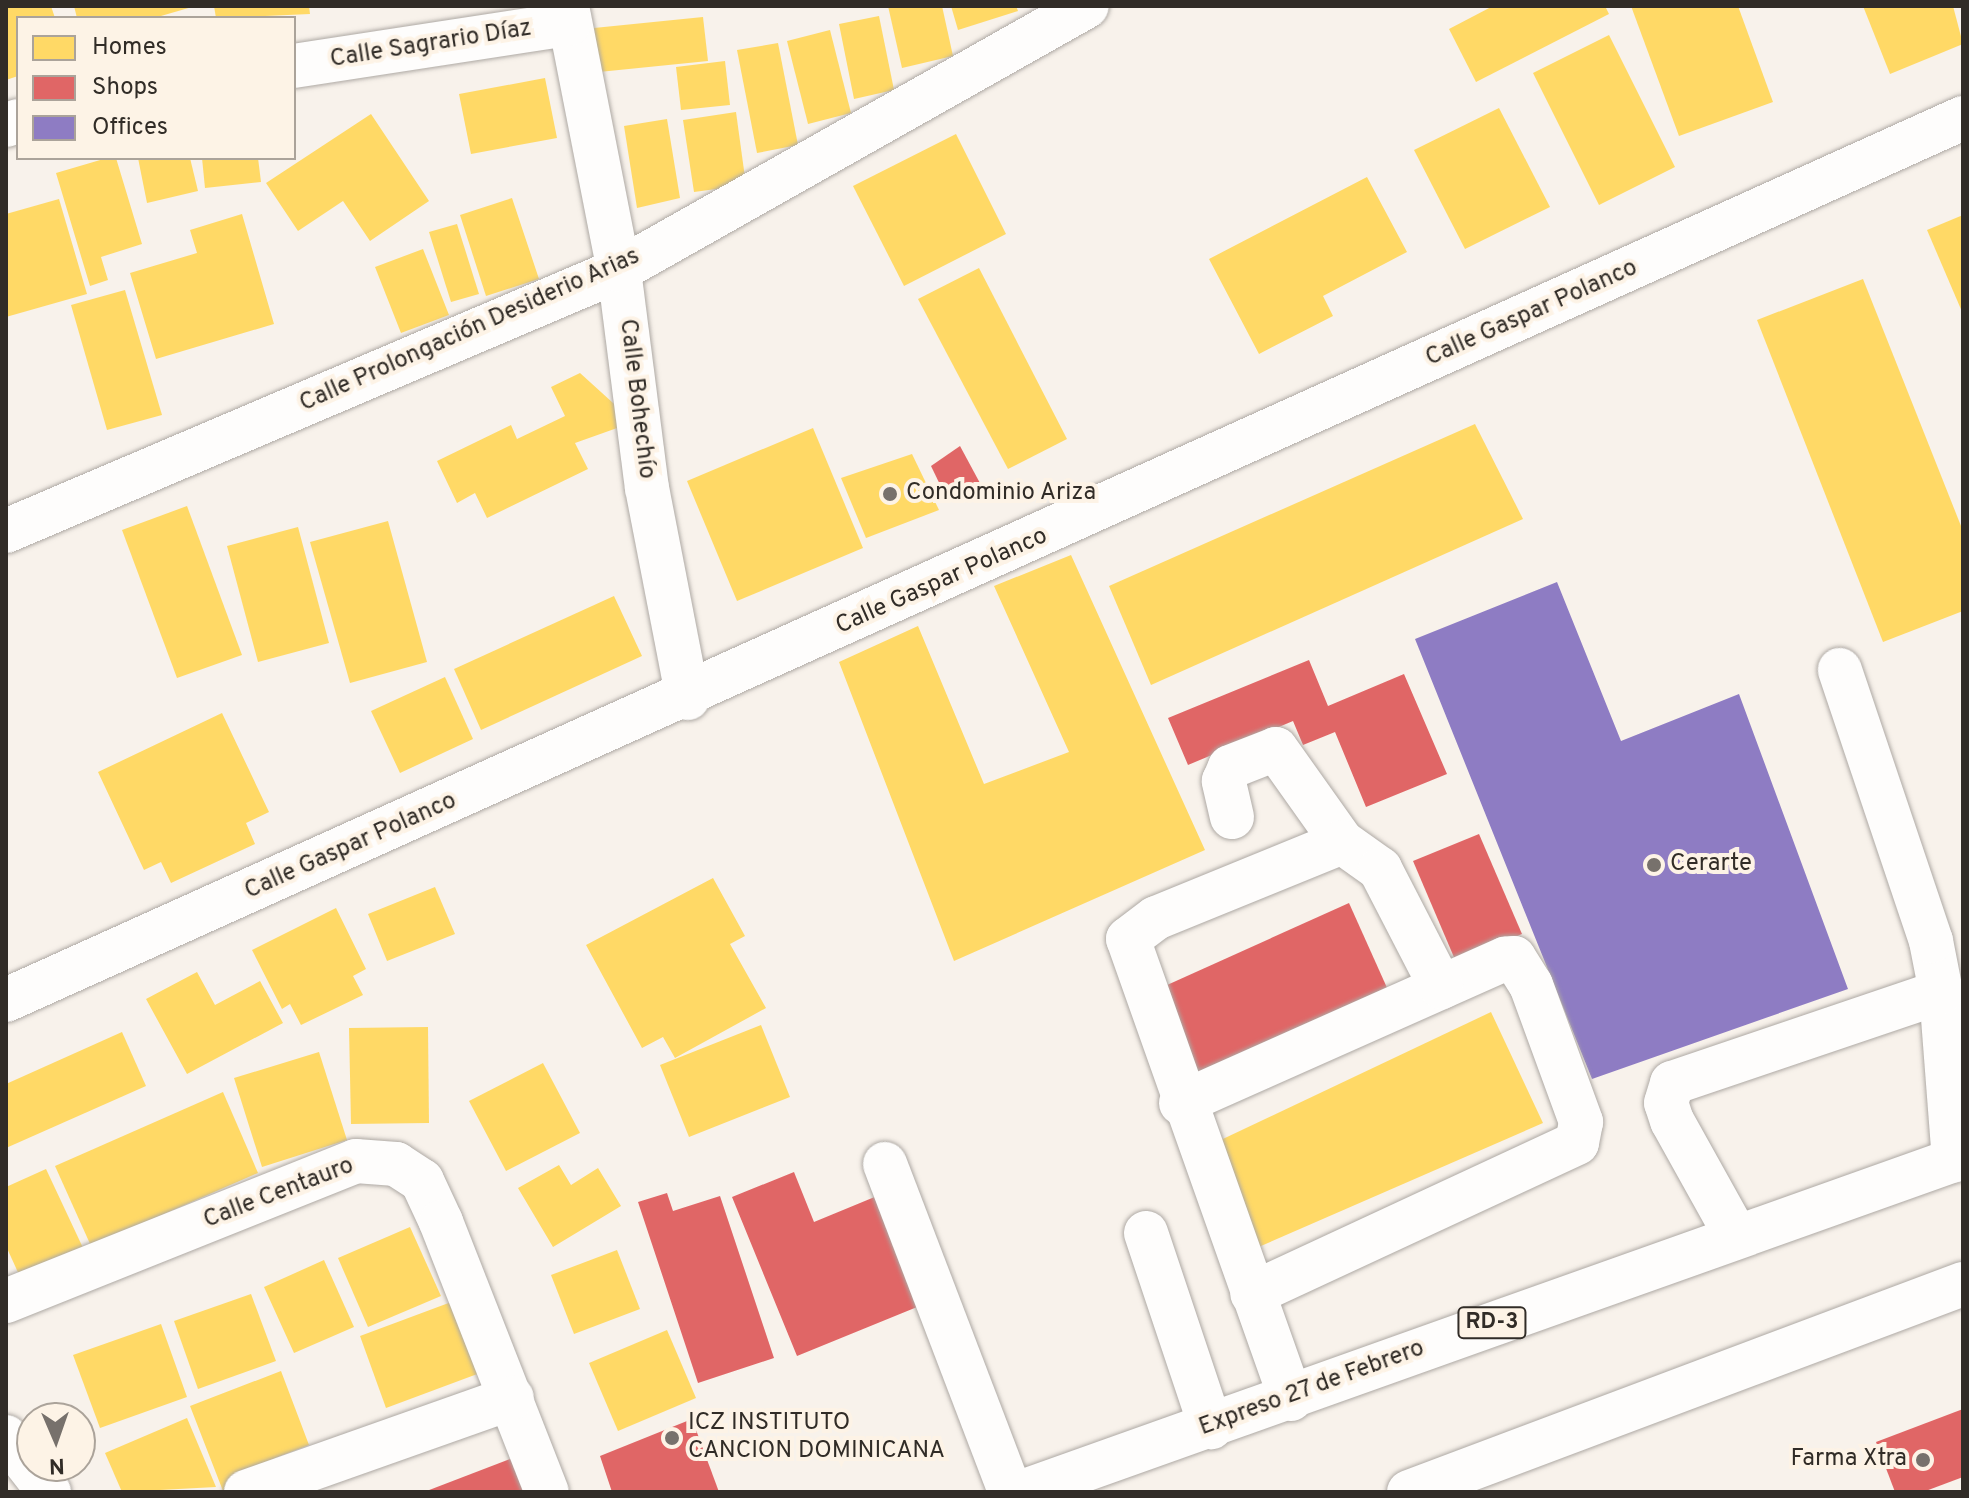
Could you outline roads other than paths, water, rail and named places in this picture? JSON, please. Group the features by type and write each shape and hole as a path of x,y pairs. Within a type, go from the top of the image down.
{"main road":[{"name":"Calle Prolongación Desiderio Arias","path":"6,531 619,270 1087,6"},
{"name":"Calle Bohechío","path":"568,15 619,270 647,488 688,698"},
{"name":"Calle Sagrario Díaz","path":"296,66 568,15"},
{"name":"Calle Gaspar Polanco","path":"6,1000 688,698 1963,118"},
{"path":"1840,670 1931,941 1941,992 1958,1158"},
{"path":"1232,817 1224,781 1230,767 1276,749 1342,842 1380,869 1441,987"},
{"path":"1291,1399 1181,1103 1128,939 1156,918 1342,842"},
{"path":"1181,1103 1505,959 1520,965 1581,1122 1577,1143 1252,1294"},
{"path":"1735,1234 1672,1121 1666,1103 1672,1083 1941,992"},
{"name":"Expreso 27 de Febrero","path":"1022,1492 1291,1399 1735,1234 1958,1158"},
{"name":"Calle Centauro","path":"6,1301 356,1161 396,1164 422,1181 512,1398 547,1492"},
{"path":"885,1164 1010,1492"},
{"path":"1146,1233 1211,1427"},
{"path":"1409,1492 1963,1284"},
{"path":"246,1492 512,1398"},
{"path":"6,1437 49,1492"}],"place":[{"name":"Condominio Ariza","path":"890,494"},
{"name":"Cerarte","path":"1654,865"},
{"name":"ICZ INSTITUTO CANCION DOMINICANA","path":"672,1438"},
{"name":"Farma Xtra","path":"1923,1460"}]}
